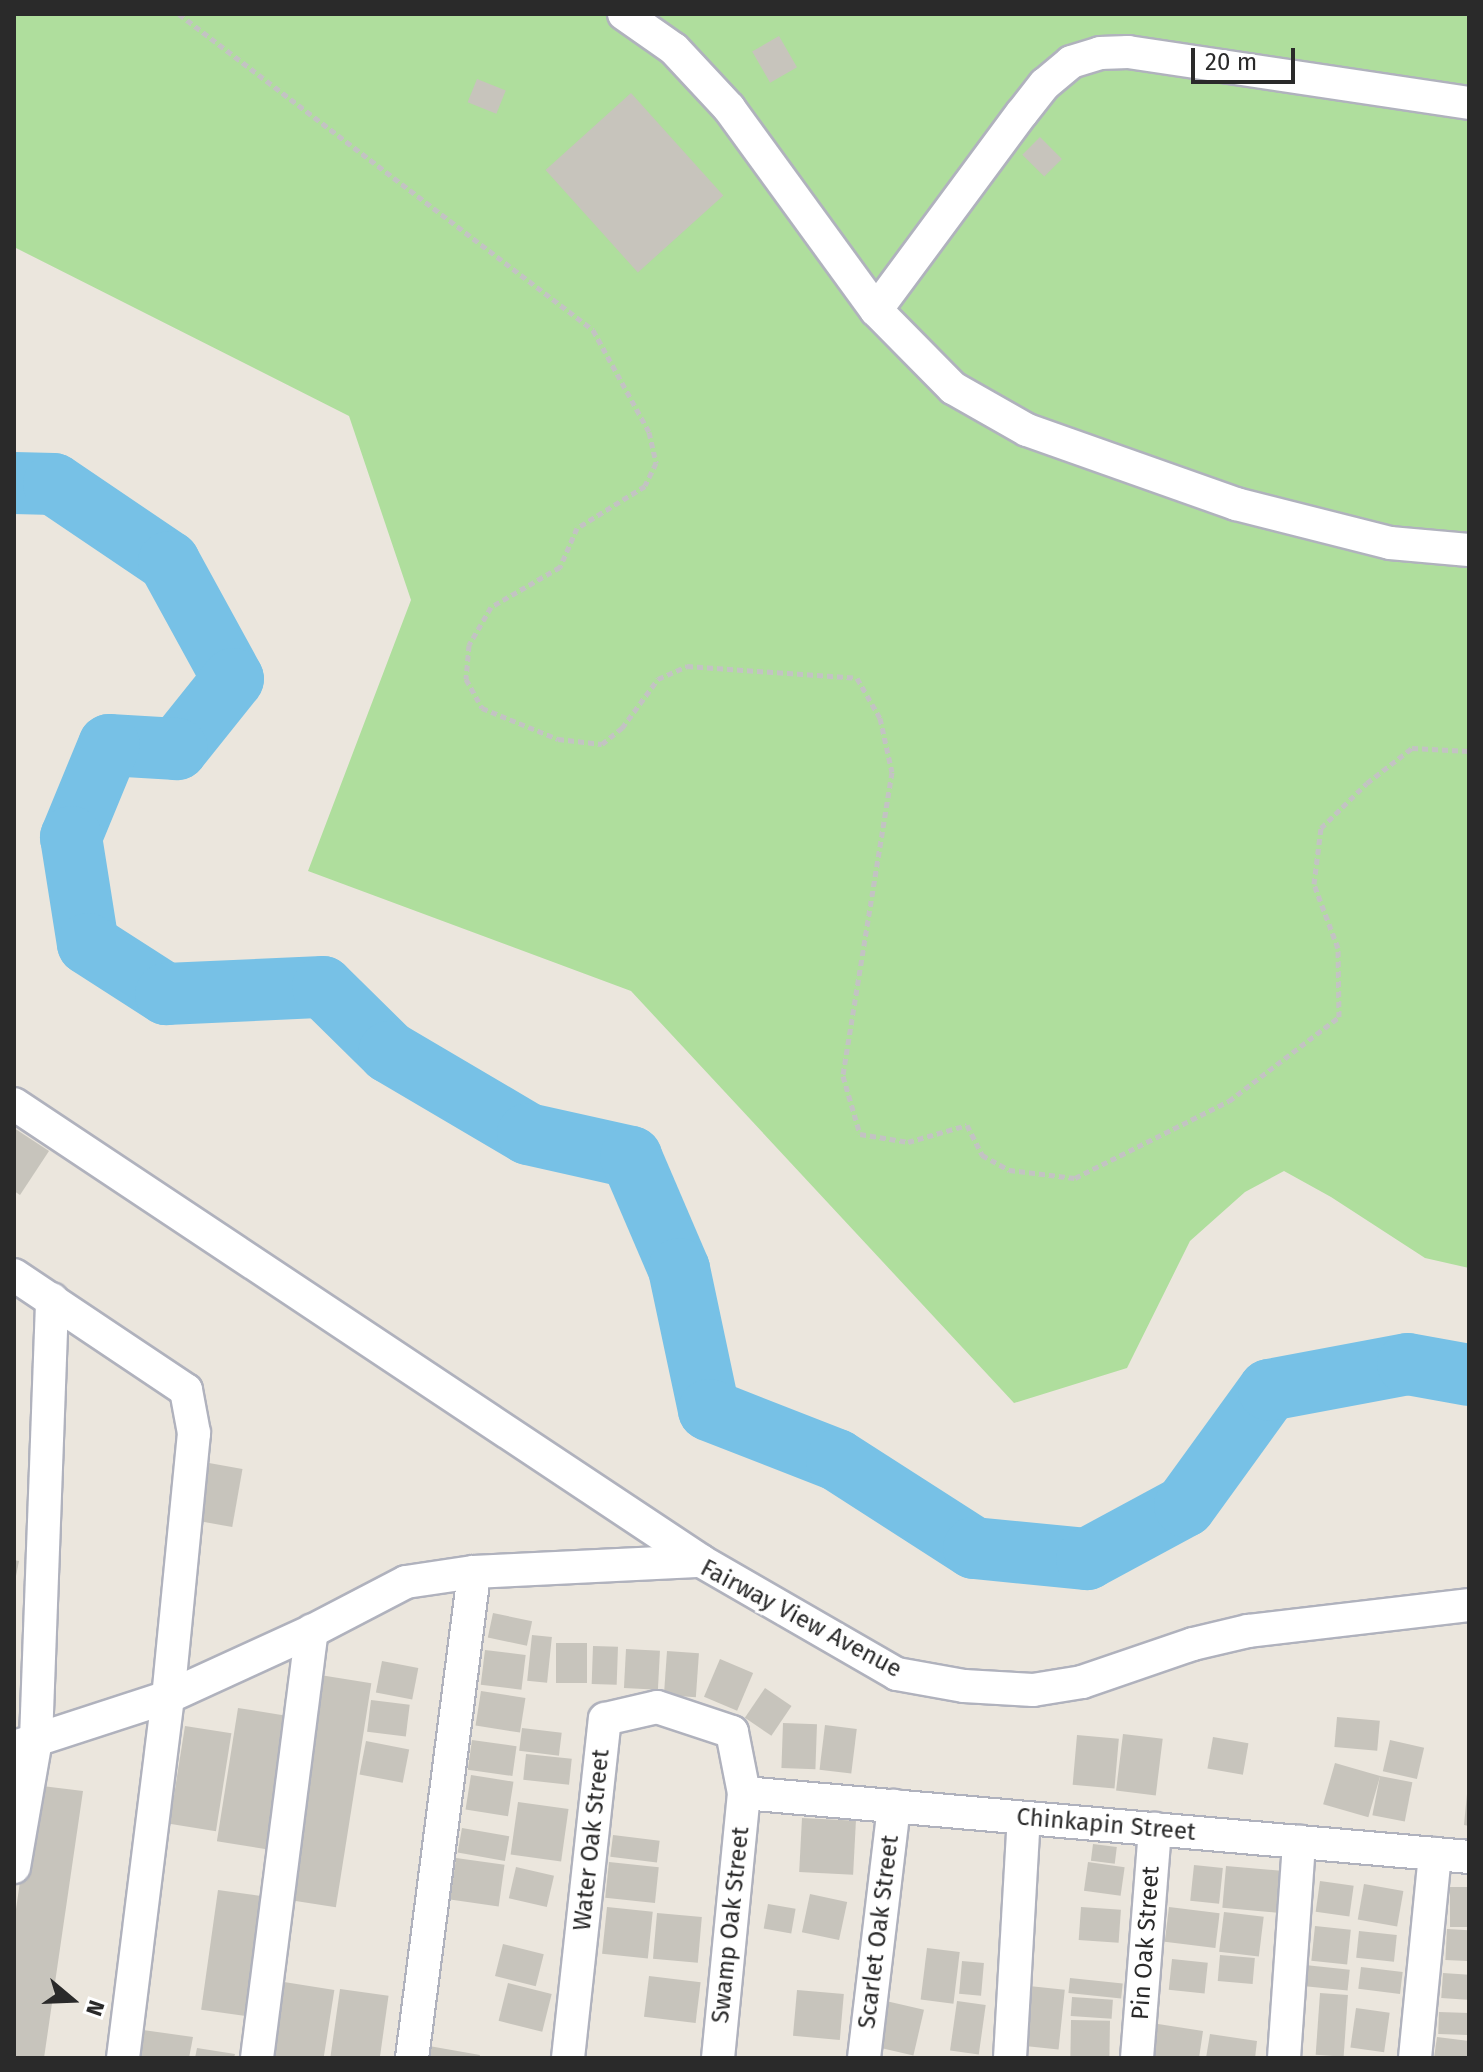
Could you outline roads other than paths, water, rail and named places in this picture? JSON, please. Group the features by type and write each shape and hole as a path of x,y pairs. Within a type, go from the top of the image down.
{"street":[{"path":"624,14 674,49 729,108 876,310 953,388 1027,430 1236,504 1390,543 1469,550"},
{"path":"876,310 1022,113 1045,84 1071,62 1100,53 1128,52 1469,103"},
{"path":"14,1104 701,1561"},
{"path":"14,1275 186,1390 194,1433 168,1697 123,2058"},
{"path":"14,1867 25,1743 52,1299"},
{"name":"Fairway View Avenue","path":"25,1743 168,1697 312,1631 406,1582 474,1572 701,1561 897,1674 978,1687 1033,1690 1082,1682 1193,1644 1248,1631 1469,1605"},
{"path":"412,2058 474,1572"},
{"path":"257,2058 312,1631"},
{"name":"Water Oak Street","path":"568,2058 605,1719 657,1707 732,1732 744,1793"},
{"name":"Chinkapin Street","path":"744,1793 1469,1857"},
{"name":"Swamp Oak Street","path":"718,2058 744,1793"},
{"name":"Scarlet Oak Street","path":"864,2058 894,1806"},
{"path":"1010,2058 1024,1818"},
{"name":"Pin Oak Street","path":"1137,2058 1155,1829"},
{"path":"1284,2058 1299,1842"},
{"path":"1415,2058 1435,1854"}],"waterway":[{"path":"14,483 54,484 169,562 233,679 177,749 109,745 71,837 88,944 166,994 323,987 389,1052 528,1134 631,1157 679,1269 709,1410 837,1460 974,1548 1087,1559 1185,1506 1269,1390 1408,1364 1469,1375"}]}
